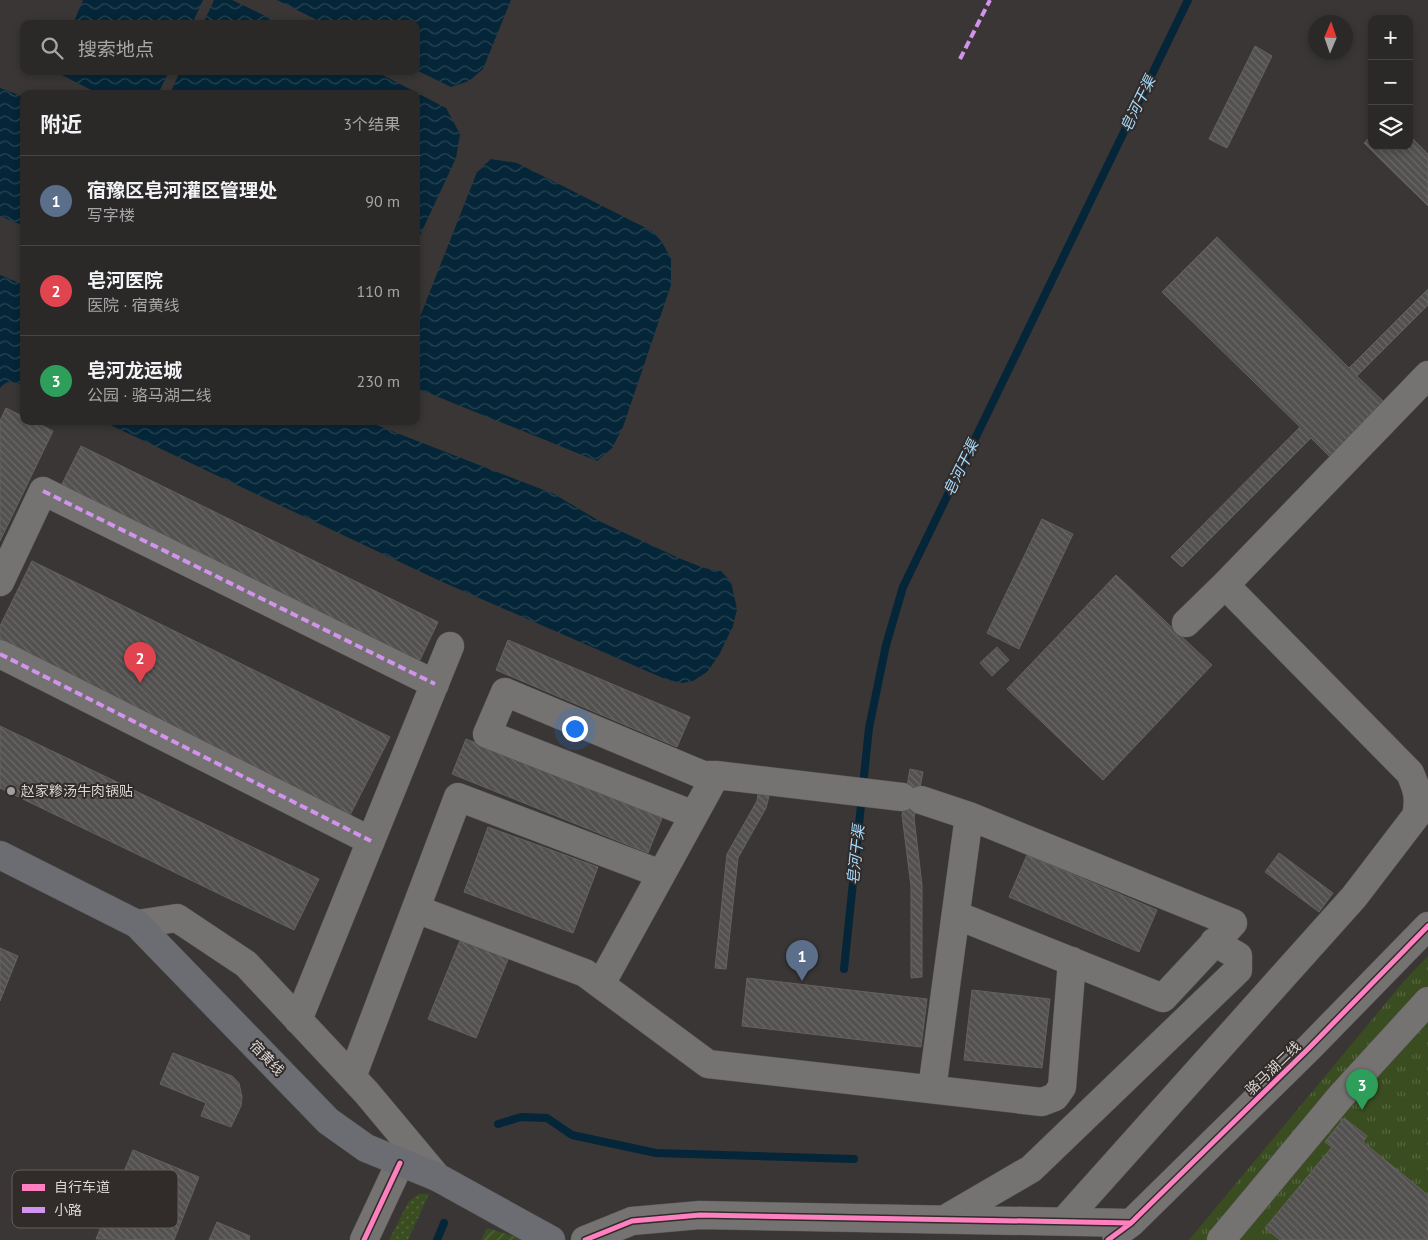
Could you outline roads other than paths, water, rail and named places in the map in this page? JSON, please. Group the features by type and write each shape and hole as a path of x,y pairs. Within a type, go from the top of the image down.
{"main road":[{"name":"宿黄线","path":"0,855 137,924 328,1121 366,1148 436,1177 551,1240"}],"street":[{"path":"1186,623 1225,586 1428,375"},
{"path":"0,582 43,491 435,684"},
{"path":"1064,1221 1354,897 1416,816 1419,802 1416,787 1410,773 1225,586"},
{"path":"298,1020 450,646"},
{"path":"0,654 371,840"},
{"path":"694,815 487,734 505,692 703,775 911,799 970,816 1233,923 1163,998 956,914"},
{"path":"601,984 716,776"},
{"path":"352,1077 458,797 662,874"},
{"path":"932,1089 970,816"},
{"path":"416,909 585,973 708,1064 1042,1102 1055,1098 1060,1093 1064,1082 1072,961"},
{"path":"137,924 177,918 246,964 352,1077 436,1177"},
{"name":"骆马湖二线","path":"1108,1240 1125,1231 1310,1047 1428,926"},
{"path":"945,1219 1031,1169 1238,970 1238,956 1214,942"},
{"path":"1221,1240 1340,1096 1428,1001"},
{"path":"364,1240 400,1163"},
{"path":"585,1240 632,1221 700,1215 1064,1221 1125,1231"}],"water":[{"path":"83,0 203,0 194,20 75,20"},
{"path":"214,0 232,0 274,20 205,20"},
{"path":"277,0 511,0 483,69 469,81 451,87 420,72 420,20 317,20"},
{"path":"62,75 167,75 160,90 91,90"},
{"path":"178,75 383,75 411,90 172,90"},
{"path":"0,88 20,96 20,224 0,216"},
{"path":"420,94 446,108 460,134 456,158 420,235"},
{"path":"491,159 517,163 652,231 662,242 671,259 671,285 623,427 612,448 597,461 420,390 420,317 477,172"},
{"path":"0,275 20,283 20,385 8,382 0,388"},
{"path":"110,425 376,425 554,494 601,522 681,559 704,568 721,571 731,582 737,609 733,626 719,655 707,672 693,681 682,683 665,679 438,580"}],"waterway":[{"name":"皂河干渠","path":"844,969 869,728 886,645 903,587 1188,0"},
{"name":"皂河干渠","path":"498,1124 521,1117 547,1118 572,1135 656,1153 854,1159"},
{"name":"皂河干渠","path":"437,1240 444,1223"}],"place":[{"name":"皂河医院","path":"140,683"},
{"name":"赵家糁汤牛肉锅贴","path":"11,791"},
{"name":"宿豫区皂河灌区管理处","path":"802,981"},
{"name":"皂河龙运城","path":"1362,1110"}]}
